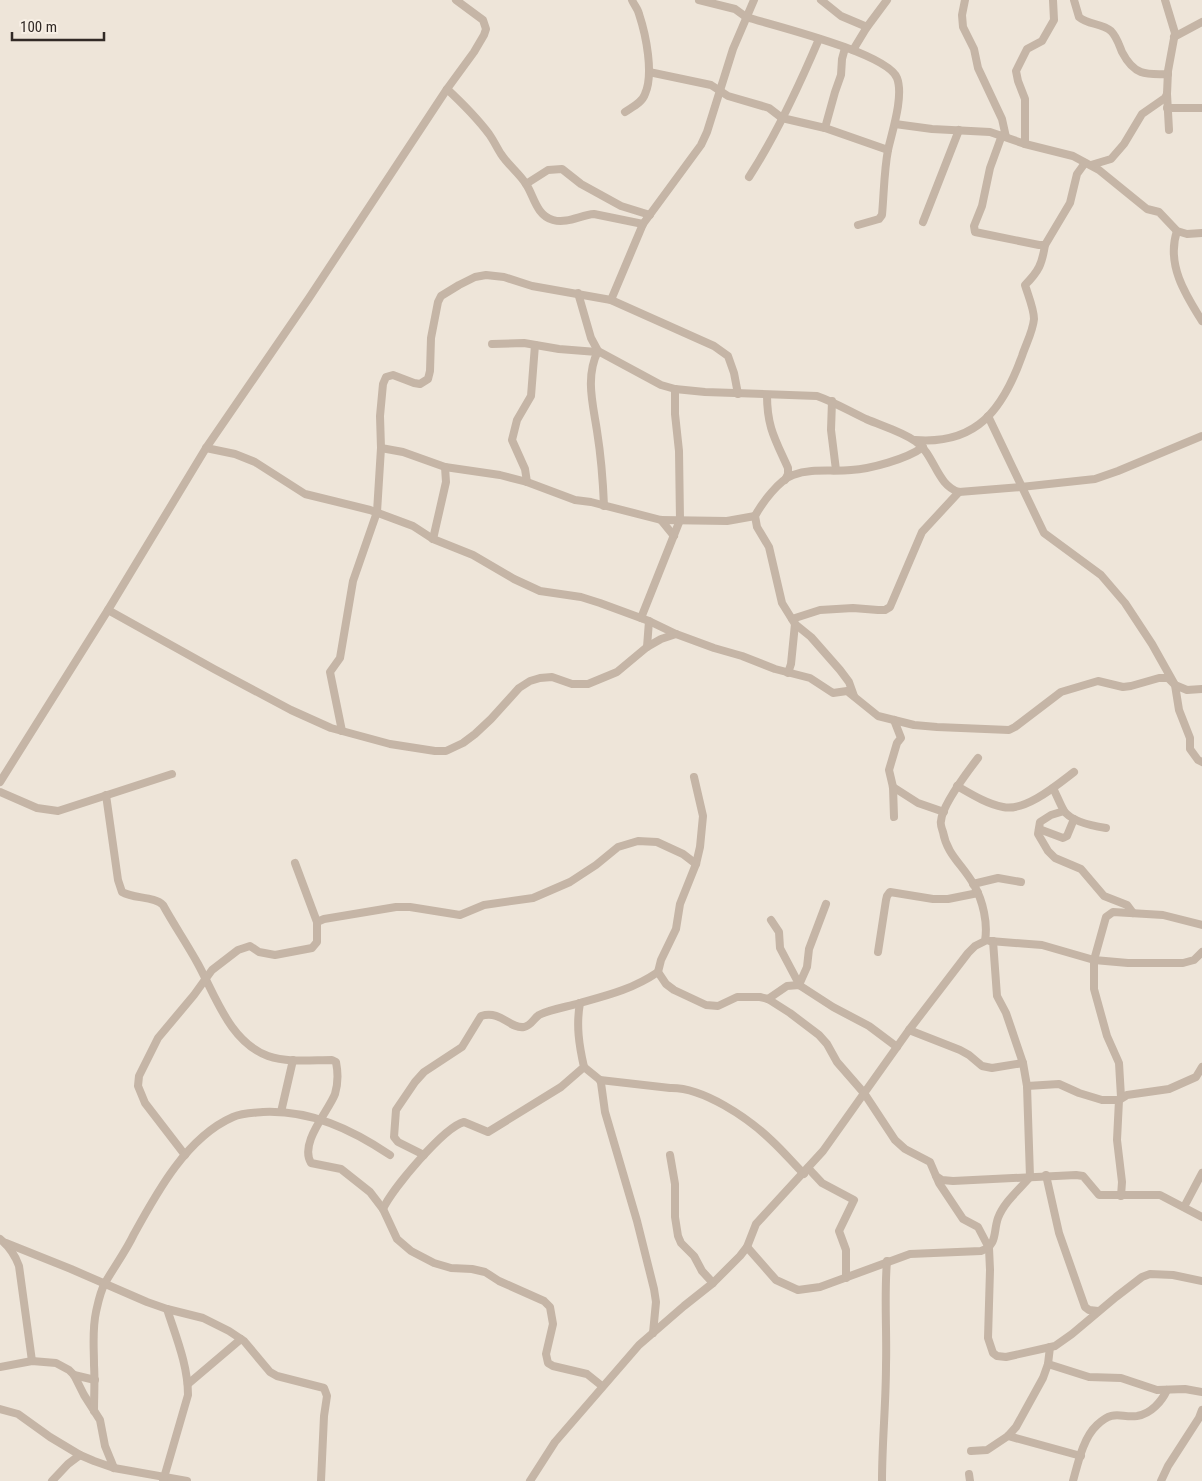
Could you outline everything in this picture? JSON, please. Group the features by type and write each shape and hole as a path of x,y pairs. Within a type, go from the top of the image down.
{"street":[{"path":"0,782 108,610 206,448 309,298 484,35 486,29 483,20 456,0"},
{"path":"625,112 646,94 649,72 639,13 632,0"},
{"path":"699,0 735,10 746,18 853,50 888,67 897,79 898,95 895,124 888,150 882,216 858,225"},
{"path":"611,300 643,224 701,145 721,90 733,49 754,0"},
{"path":"821,0 835,12 867,27"},
{"path":"853,50 887,0"},
{"path":"965,0 962,16 963,28 974,49 978,68 1002,119 1004,136 990,168 986,191 974,230 980,234 1045,245"},
{"path":"1025,144 1025,99 1016,71 1027,49 1042,41 1054,20 1053,0"},
{"path":"1074,0 1079,17 1111,32 1127,59 1138,71 1149,75 1168,74"},
{"path":"1165,0 1174,29 1167,94 1169,130"},
{"path":"1174,37 1202,22"},
{"path":"750,177 792,101 819,39"},
{"path":"825,128 841,75 845,48"},
{"path":"649,72 711,84 739,100 769,108 782,118 825,128 888,150"},
{"path":"447,89 484,129 501,154 526,184 538,208 552,220 568,220 594,214 643,224"},
{"path":"492,344 515,343 598,352 646,378 675,389 738,394 817,396 832,401 866,419 915,440 934,442 948,440 976,428 1006,393 1034,317 1025,285 1035,275 1042,263 1045,245 1070,203 1077,174 1088,164 1111,159 1124,144 1142,114 1165,98 1167,94"},
{"path":"1167,108 1202,108"},
{"path":"895,124 932,129 990,132 1025,144 1073,156 1088,164 1147,209 1159,212 1177,231 1187,234 1202,234"},
{"path":"923,222 960,130"},
{"path":"526,184 548,170 562,169 581,184 621,206 650,215"},
{"path":"1177,231 1173,244 1175,266 1185,294 1202,321"},
{"path":"342,732 330,672 340,658 353,581 377,512 382,384 386,377 393,375 414,383 424,383 428,379 431,338 438,302 441,296 459,284 476,277 493,275 532,286 611,300 671,325 714,346 728,356 738,394"},
{"path":"578,293 591,338 598,352 591,371 591,390 598,438 604,506"},
{"path":"527,482 525,469 512,440 517,420 531,396 535,345"},
{"path":"647,647 645,620 680,520 679,451 675,414 675,389"},
{"path":"767,395 768,420 788,468 788,474 761,505 755,516 758,527 769,547 782,603 794,621 840,670 854,696"},
{"path":"832,401 831,430 836,470"},
{"path":"988,416 1044,533 1101,575 1126,603 1175,685 1179,710 1190,738 1190,749 1198,760 1202,762"},
{"path":"915,440 931,457 944,483 953,490 960,492 1095,479 1202,436"},
{"path":"784,480 794,475 812,471 852,470 905,458 923,447"},
{"path":"206,448 235,454 255,462 305,494 377,512 413,526 433,538 473,555 514,579 540,591 581,597 645,620 676,634 788,673 810,678 833,693 847,692 878,716 894,720 929,726 1009,730 1061,692 1098,681 1123,687 1159,678 1168,678 1175,685 1187,690 1202,689"},
{"path":"381,448 403,452 445,467 500,475 527,482 575,500 661,520 736,520 755,516"},
{"path":"433,538 446,482 445,467"},
{"path":"794,621 820,610 853,608 885,610 890,607 922,532 960,492"},
{"path":"661,520 674,536"},
{"path":"108,610 291,710 342,732 390,744 435,751 446,751 463,743 491,720 519,688 530,681 552,677 572,684 588,684 617,672 647,647 661,639 676,634"},
{"path":"788,673 791,664 794,621"},
{"path":"894,720 901,738 897,743 889,770 893,787 894,817"},
{"path":"747,1247 776,1280 798,1290 820,1287 910,1254 981,1251 988,1248 993,1242 1002,1210 1030,1178 1027,1086 1023,1063 1006,1013 997,996 989,941 978,893 947,848 941,821 957,786 978,758"},
{"path":"957,786 981,799 1003,807 1015,808 1053,788 1074,772"},
{"path":"0,792 37,808 58,811 172,774"},
{"path":"424,1155 398,1142 394,1137 396,1110 424,1072 462,1047 481,1016 497,1015 524,1027 528,1026 539,1016 620,992 645,981 658,972 661,960 676,929 680,904 696,864 700,847 703,816 694,777"},
{"path":"893,787 918,804 944,812"},
{"path":"1053,788 1064,811 1074,818 1106,828"},
{"path":"106,795 120,888 125,894 161,902 206,979 225,1016 243,1041 269,1056 293,1060 332,1060 336,1062 335,1093 315,1129 309,1145 309,1159 312,1163 341,1169 370,1192 383,1209 397,1239 411,1251 434,1263 451,1268 485,1272 499,1281 544,1301 550,1307 553,1324 546,1354 548,1363 586,1374 602,1386"},
{"path":"1064,811 1044,818 1040,822 1038,834 1048,851 1055,858 1081,869 1104,896 1127,906 1133,913"},
{"path":"1039,829 1063,838 1067,836 1074,818"},
{"path":"317,922 324,919 403,907 422,908 460,915 484,905 533,898 570,882 596,865 618,847 638,841 657,842 683,854 696,864"},
{"path":"185,1155 145,1103 138,1086 139,1076 158,1038 212,970 238,950 250,946 259,952 275,955 312,948 317,942 317,922 295,863"},
{"path":"973,884 998,878 1020,882"},
{"path":"878,952 886,896 890,892 934,899 948,899 978,893"},
{"path":"799,985 807,967 809,950 826,904"},
{"path":"1121,1196 1122,1182 1118,1140 1119,1063 1107,1036 1094,989 1094,960 1106,917 1113,912 1163,914 1202,925"},
{"path":"771,920 779,932 780,948 799,985 833,1007 869,1026 897,1047"},
{"path":"530,1481 555,1442 639,1345 713,1283 740,1256 747,1247 756,1224 824,1151 909,1030 975,946 989,941 1042,945 1094,960 1128,963 1183,963 1194,960 1202,952"},
{"path":"658,972 666,984 674,990 706,1005 718,1006 737,997 768,998 819,1034 837,1062 864,1093 895,1140 905,1149 930,1162 939,1183 963,1219 978,1227 988,1248 990,1270 988,1338 993,1353 997,1356 1006,1357 1050,1347 1072,1334 1142,1277 1150,1274 1173,1275 1202,1281"},
{"path":"768,998 787,986 799,985"},
{"path":"580,1003 577,1019 584,1067 600,1080 680,1088 692,1091 735,1113 770,1139 822,1183 854,1200 839,1231 846,1250 846,1278"},
{"path":"909,1030 960,1050 970,1055 982,1066 992,1068 1023,1063"},
{"path":"281,1112 293,1060"},
{"path":"383,1209 392,1193 424,1155 450,1129 464,1122 488,1132 561,1087 584,1067"},
{"path":"1027,1086 1059,1084 1102,1100 1170,1089 1196,1077 1202,1067"},
{"path":"600,1080 604,1112 637,1221 654,1289 656,1302 653,1333"},
{"path":"94,1411 93,1336 95,1314 104,1284 124,1254 152,1202 185,1155 204,1136 233,1118 248,1114 281,1112 321,1119 360,1136 390,1155"},
{"path":"670,1155 675,1184 674,1217 678,1236 681,1243 694,1256 702,1271 713,1283"},
{"path":"1184,1207 1202,1173"},
{"path":"936,1176 942,1180 953,1181 1030,1178 1046,1175 1083,1176 1099,1195 1160,1195 1202,1217"},
{"path":"1046,1175 1059,1233 1085,1307 1088,1310 1098,1311"},
{"path":"3,1241 167,1309 203,1318 241,1339 251,1348 270,1372 277,1376 320,1385 326,1390 321,1481"},
{"path":"3,1241 16,1256 19,1266 32,1361"},
{"path":"882,1481 885,1421 887,1312 885,1285 887,1261"},
{"path":"163,1479 185,1406 188,1384 184,1360 167,1309"},
{"path":"188,1384 241,1339"},
{"path":"971,1451 987,1450 1008,1436 1016,1427 1028,1408 1048,1364 1050,1347"},
{"path":"0,1367 32,1361 56,1363 64,1366 74,1375 100,1420 105,1446 114,1468"},
{"path":"1048,1364 1089,1377 1121,1378 1149,1388 1185,1389 1202,1392"},
{"path":"74,1375 95,1380"},
{"path":"1073,1481 1088,1439 1097,1425 1117,1414 1136,1416 1144,1414 1162,1402 1167,1390"},
{"path":"0,1409 18,1414 80,1455 114,1468 163,1479 187,1481"},
{"path":"1161,1481 1168,1466 1200,1420 1202,1410"},
{"path":"1008,1436 1081,1456"},
{"path":"52,1481 80,1455"}]}
